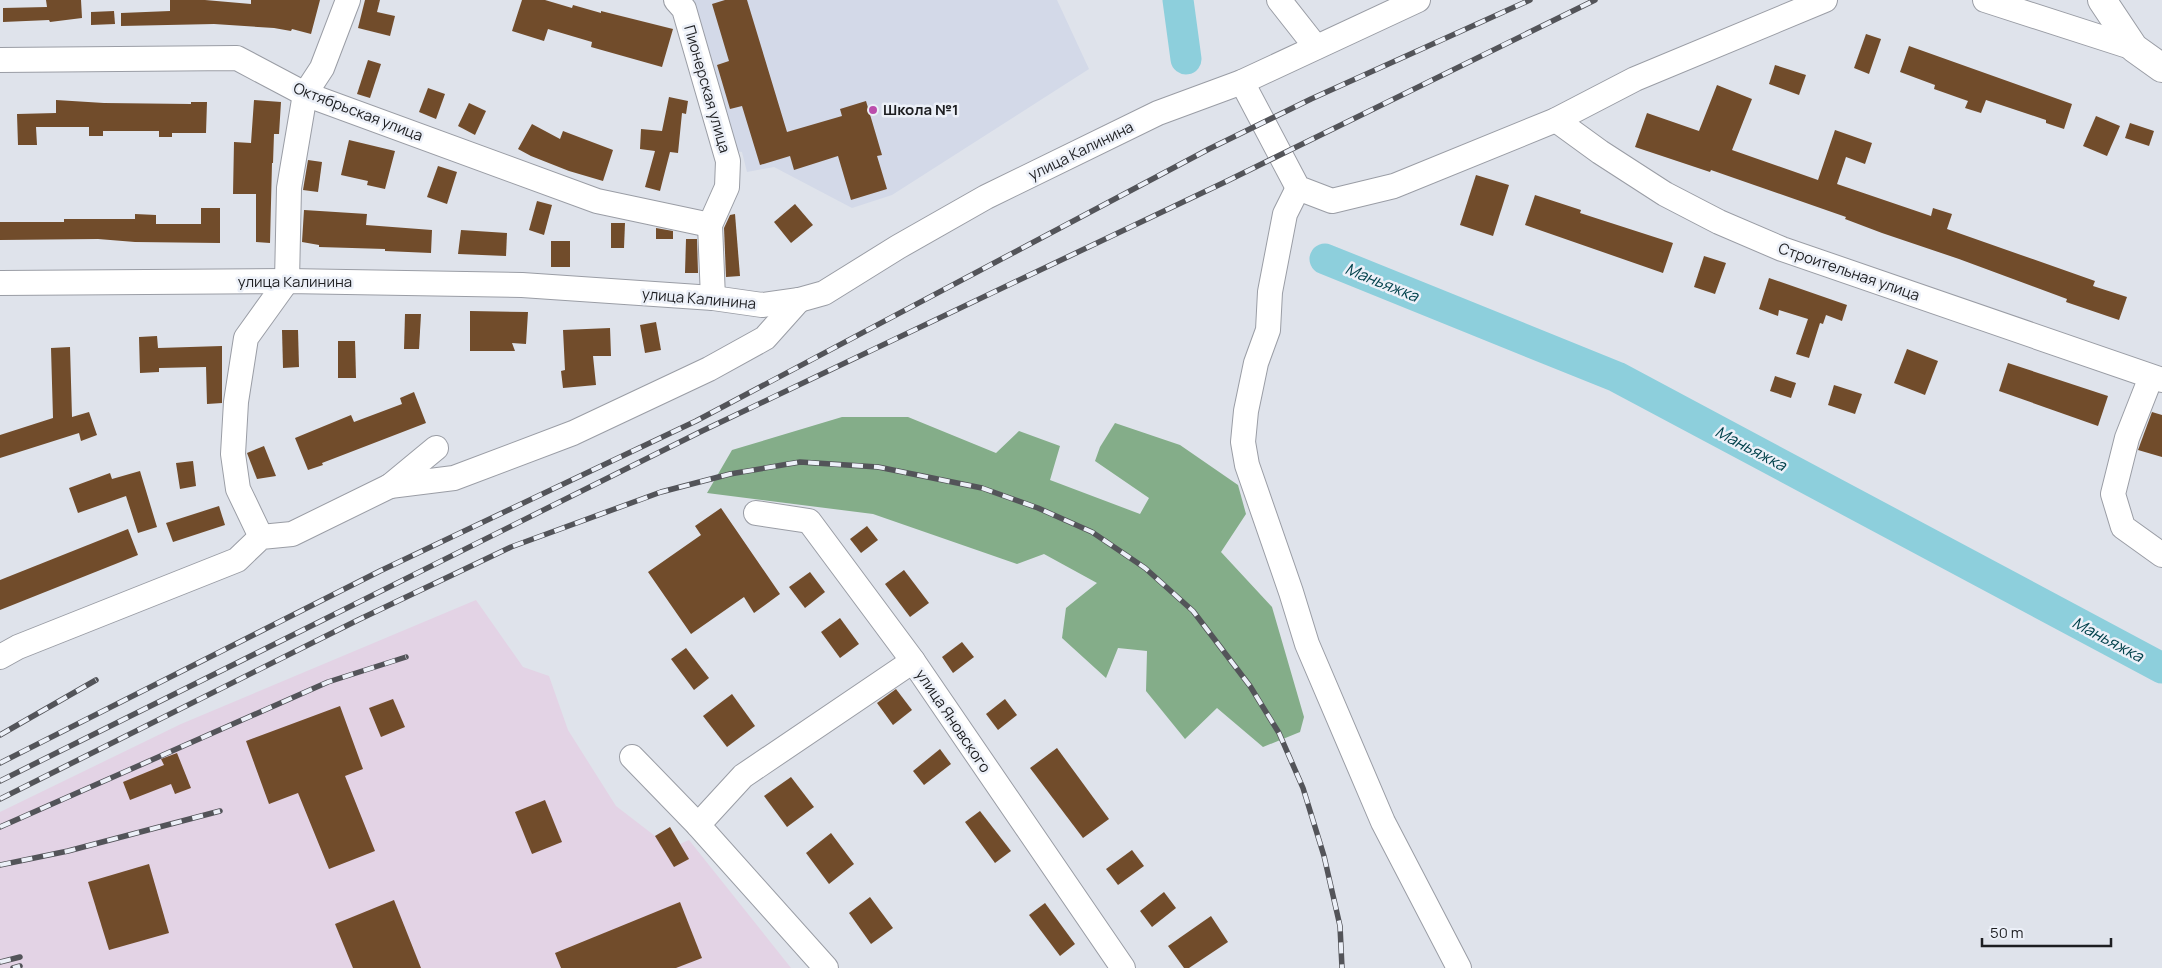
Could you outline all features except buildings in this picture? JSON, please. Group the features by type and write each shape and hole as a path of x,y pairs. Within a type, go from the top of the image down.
{"main road":[{"path":"2103,3 2134,48 2162,68"}],"street":[{"path":"261,537 238,489 233,454 236,402 246,338 287,281 289,188 304,94 322,68 348,0"},
{"name":"Пионерская улица","path":"676,0 684,9 728,161 727,187 710,225 713,298"},
{"path":"1279,0 1316,47"},
{"name":"улица Калинина","path":"0,283 287,281 522,285 713,298 762,305 799,300 824,293 898,248 1012,185 1158,113 1242,82 1418,0"},
{"path":"1242,82 1298,188 1332,201 1394,186 1556,120 1634,79 1825,0"},
{"path":"1985,0 2134,48"},
{"name":"Октябрьская улица","path":"0,60 237,58 304,94 597,201 710,225"},
{"name":"Строительная улица","path":"1556,120 1600,152 1665,194 1719,222 1764,241 2157,378"},
{"path":"1298,188 1285,214 1270,292 1268,330 1256,363 1246,412 1243,442 1247,466 1310,652 1383,822 1459,968"},
{"path":"390,486 454,478 574,433 708,369 765,338 799,300"},
{"path":"2157,378 2127,438 2113,494 2123,527 2162,555"},
{"path":"0,657 18,647 237,560 261,537 292,534 390,486 436,448"},
{"name":"улица Яновского","path":"756,513 808,521 913,661 1123,968"},
{"path":"698,825 743,776 913,661"},
{"path":"632,758 698,825 826,968"}],"shaded area":[{"name":"Школа №1","path":"689,0 1057,0 1089,69 892,195 852,208 774,167 747,172 742,152 733,151"},
{"path":"476,600 523,667 549,676 568,730 616,806 655,836 670,827 680,844 689,840 791,968 0,968 0,812 181,724"}],"green space":[{"path":"842,417 908,417 996,453 1019,431 1060,446 1050,480 1140,514 1149,498 1095,461 1100,447 1115,423 1180,445 1238,485 1246,514 1221,552 1272,607 1304,717 1300,732 1263,747 1217,708 1185,739 1146,691 1147,651 1118,648 1106,678 1062,638 1066,608 1097,583 1044,554 1017,564 873,514 707,493 732,450"}],"waterway":[{"name":"Маньяжка","path":"1178,0 1186,59"},
{"name":"Маньяжка","path":"1325,259 1617,377 2162,668"}],"railway":[{"path":"0,763 380,571 696,421 1209,149 1311,99 1530,0"},
{"path":"0,781 702,431 1225,182 1595,0"},
{"path":"0,799 358,620 511,547 661,492 730,474 800,462 878,467 982,488 1038,508 1092,532 1145,568 1193,611 1250,686 1279,733 1303,788 1324,856 1340,926 1342,968"},
{"path":"0,827 328,682 406,657"},
{"path":"0,735 96,680"},
{"path":"0,865 68,851 220,811"},
{"path":"0,962 20,957"},
{"path":"13,968 20,966"}],"place":[{"name":"Школа №1","path":"873,110"}]}
